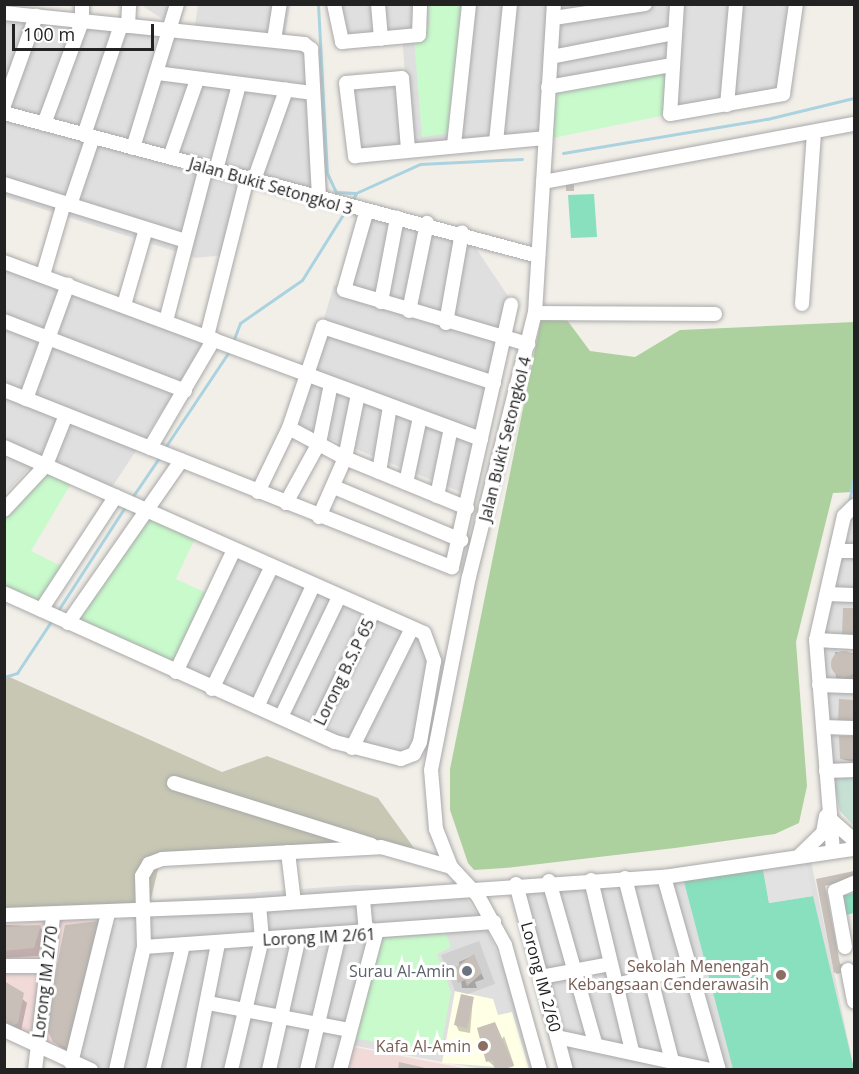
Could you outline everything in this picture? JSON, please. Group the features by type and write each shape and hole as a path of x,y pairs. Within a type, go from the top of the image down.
{"street":[{"path":"44,124 82,21 82,4"},
{"path":"43,275 124,26 129,4"},
{"path":"133,147 177,4"},
{"path":"274,40 280,4"},
{"path":"334,4 339,38 381,39 423,31 420,4"},
{"path":"378,4 381,39"},
{"path":"454,145 469,4"},
{"path":"496,142 510,4"},
{"path":"554,11 645,4"},
{"path":"677,4 668,113 783,94 796,4"},
{"path":"727,105 736,4"},
{"name":"Jalan Bukit Setongkol 4","path":"451,867 433,803 436,739 469,577 535,313 544,138 554,11"},
{"path":"4,13 274,40 311,49 319,197"},
{"path":"4,105 36,16"},
{"path":"551,57 675,33"},
{"path":"548,87 672,64"},
{"path":"157,73 196,80 313,93"},
{"path":"408,149 402,78 346,83 353,154 544,138"},
{"path":"170,157 196,80"},
{"path":"166,321 186,241 238,85"},
{"path":"151,449 185,391 212,338 250,179 286,90"},
{"name":"Jalan Bukit Setongkol 3","path":"4,113 319,197 360,211 462,232 538,256"},
{"path":"543,182 814,134 855,124"},
{"path":"802,304 814,134"},
{"path":"4,184 186,241"},
{"path":"360,211 344,290 446,323 528,344"},
{"path":"381,302 397,218"},
{"path":"409,311 427,223"},
{"path":"124,305 146,230"},
{"path":"446,323 462,232"},
{"path":"4,262 244,349 304,374 481,439"},
{"path":"26,399 52,338 68,284"},
{"path":"4,390 448,568 456,565 511,305"},
{"path":"535,313 715,315"},
{"path":"4,321 185,391"},
{"path":"258,492 289,428 304,374 324,326 494,383"},
{"path":"286,503 319,443 331,384"},
{"path":"319,517 345,458 358,394"},
{"path":"379,472 390,406"},
{"path":"4,510 46,465 66,415"},
{"path":"406,483 420,417"},
{"path":"289,428 345,458 467,508"},
{"path":"437,496 451,428"},
{"path":"4,447 271,568 418,630 434,661 417,749 401,759 335,742 212,689 4,593"},
{"path":"45,612 132,504 178,460"},
{"path":"334,487 461,540"},
{"path":"65,622 132,504"},
{"path":"833,851 816,640 844,516 855,506"},
{"path":"176,672 234,550"},
{"path":"836,551 855,551"},
{"path":"212,689 271,568"},
{"path":"257,707 313,586"},
{"path":"826,594 855,595"},
{"path":"281,717 339,597"},
{"name":"Lorong B.S.P 65","path":"315,732 374,612"},
{"path":"352,748 418,630"},
{"path":"816,640 855,642"},
{"path":"819,685 855,686"},
{"path":"823,727 855,728"},
{"path":"826,771 855,770"},
{"path":"174,783 451,867 473,891 494,922 540,1070"},
{"path":"800,855 826,826 827,787"},
{"path":"831,820 855,840"},
{"path":"116,1070 144,947 146,910 142,876 156,861 381,847"},
{"path":"4,915 53,916 259,905 473,891 549,881 664,877 800,855 855,849"},
{"path":"288,852 294,902"},
{"path":"664,877 688,968 719,1070"},
{"path":"625,878 672,1061"},
{"path":"591,880 632,1051"},
{"path":"549,881 595,1043"},
{"path":"855,883 835,891 850,946 848,967 855,1001"},
{"name":"Lorong IM 2/60","path":"516,884 566,1070"},
{"path":"340,1070 371,934 363,899"},
{"path":"231,1070 262,939 259,905"},
{"path":"71,1063 108,913"},
{"name":"Lorong IM 2/70","path":"35,1070 44,966 53,916"},
{"name":"Lorong IM 2/61","path":"144,947 371,934 494,922"},
{"path":"307,1070 339,935"},
{"path":"269,1070 299,937"},
{"path":"193,1070 218,944"},
{"path":"153,1070 183,945"},
{"path":"541,977 610,964"},
{"path":"4,966 44,966"},
{"path":"615,985 688,968"},
{"path":"208,1003 317,1026 349,1030"},
{"path":"4,1030 37,1049 91,1070"},
{"path":"557,1036 632,1051 651,1063 672,1061 709,1070"}],"shaded area":[{"path":"141,5 184,5 181,21 167,22"},
{"path":"198,5 290,5 284,42 321,50 328,202 256,179 234,254 196,258 5,197 4,11 195,26"},
{"path":"336,5 796,5 780,92 548,134 356,151 349,80 405,75 402,35 340,39"},
{"path":"367,211 465,232 514,305 473,497 299,426 313,371 309,369 334,285 347,290"},
{"path":"4,259 214,334 106,496 32,465 5,494"},
{"path":"854,509 854,770 831,770 820,649"},
{"path":"236,554 413,630 430,647 413,745 396,753 339,738 182,668"},
{"path":"5,675 222,772 267,756 378,798 414,848 361,846 160,862 148,910 5,912"},
{"path":"833,778 854,778 854,826 840,811"},
{"path":"805,857 813,896 769,903 762,864"},
{"path":"811,861 854,1069 564,1069 511,893 667,884"},
{"path":"354,885 443,886 462,892 487,929 531,1034 539,1069 481,1069 345,1044 339,1069 77,1070 107,930 142,901"},
{"path":"102,916 70,1060 5,1027 4,924"},
{"path":"479,941 495,984 468,994 455,991 441,955"},
{"name":"Kafa Al-Amin","path":"455,991 493,999 498,1015 512,1012 529,1069 442,1063"},
{"path":"349,1046 468,1069 343,1070"}],"green space":[{"path":"428,5 465,5 453,133 422,137 414,39 429,26"},
{"path":"670,67 666,115 543,140 546,89"},
{"path":"594,194 597,237 571,238 568,195"},
{"path":"541,320 567,320 590,351 635,357 680,330 854,322 854,492 833,493 796,642 807,786 799,823 775,834 675,848 505,868 474,870 468,863 450,810 450,769"},
{"path":"46,465 75,477 31,551 63,567 40,603 5,589 5,510"},
{"path":"149,517 196,536 176,579 213,596 176,672 68,623"},
{"name":"Sekolah Menengah Kebangsaan Cenderawasih","path":"762,864 769,903 813,896 854,1069 733,1069 682,874"},
{"path":"854,893 854,913 846,915 842,896"},
{"path":"446,934 451,947 437,954 451,992 440,1054 353,1038 379,939"}],"building":[{"path":"574,184 574,191 566,191 566,185"},
{"path":"843,608 854,608 854,637 842,636"},
{"path":"844,651 853,655 857,664 853,673 844,677 835,673 831,664 835,655"},
{"path":"839,699 854,700 854,724 838,723"},
{"path":"839,736 854,736 854,759 840,759"},
{"path":"854,871 854,879 825,885 840,964 854,965 834,973 816,879"},
{"path":"100,921 70,1049 53,1042 45,1025 65,925"},
{"path":"41,925 34,948 4,951 4,927"},
{"name":"Surau Al-Amin","path":"474,954 482,973 467,986 465,980 458,983 452,970"},
{"path":"4,981 24,993 18,1023 11,1027 4,1022"},
{"path":"461,994 474,997 467,1028 454,1025"},
{"path":"495,1022 514,1066 502,1070 495,1070 493,1060 486,1062 477,1028"},
{"path":"399,1062 430,1069 430,1070 398,1070"}],"waterway":[{"path":"318,4 327,173 336,192 356,193"},
{"path":"563,153 767,119 854,98"},
{"path":"351,203 356,193 420,164 522,159"},
{"path":"232,344 240,323 302,280 347,208"},
{"path":"164,449 230,350"},
{"path":"131,499 161,455"},
{"path":"849,502 854,477"},
{"path":"57,612 127,504"},
{"path":"4,677 17,673 52,620"}],"place":[{"name":"Surau Al-Amin","path":"467,971"},
{"name":"Sekolah Menengah Kebangsaan Cenderawasih","path":"781,975"},
{"name":"Kafa Al-Amin","path":"483,1046"}]}
